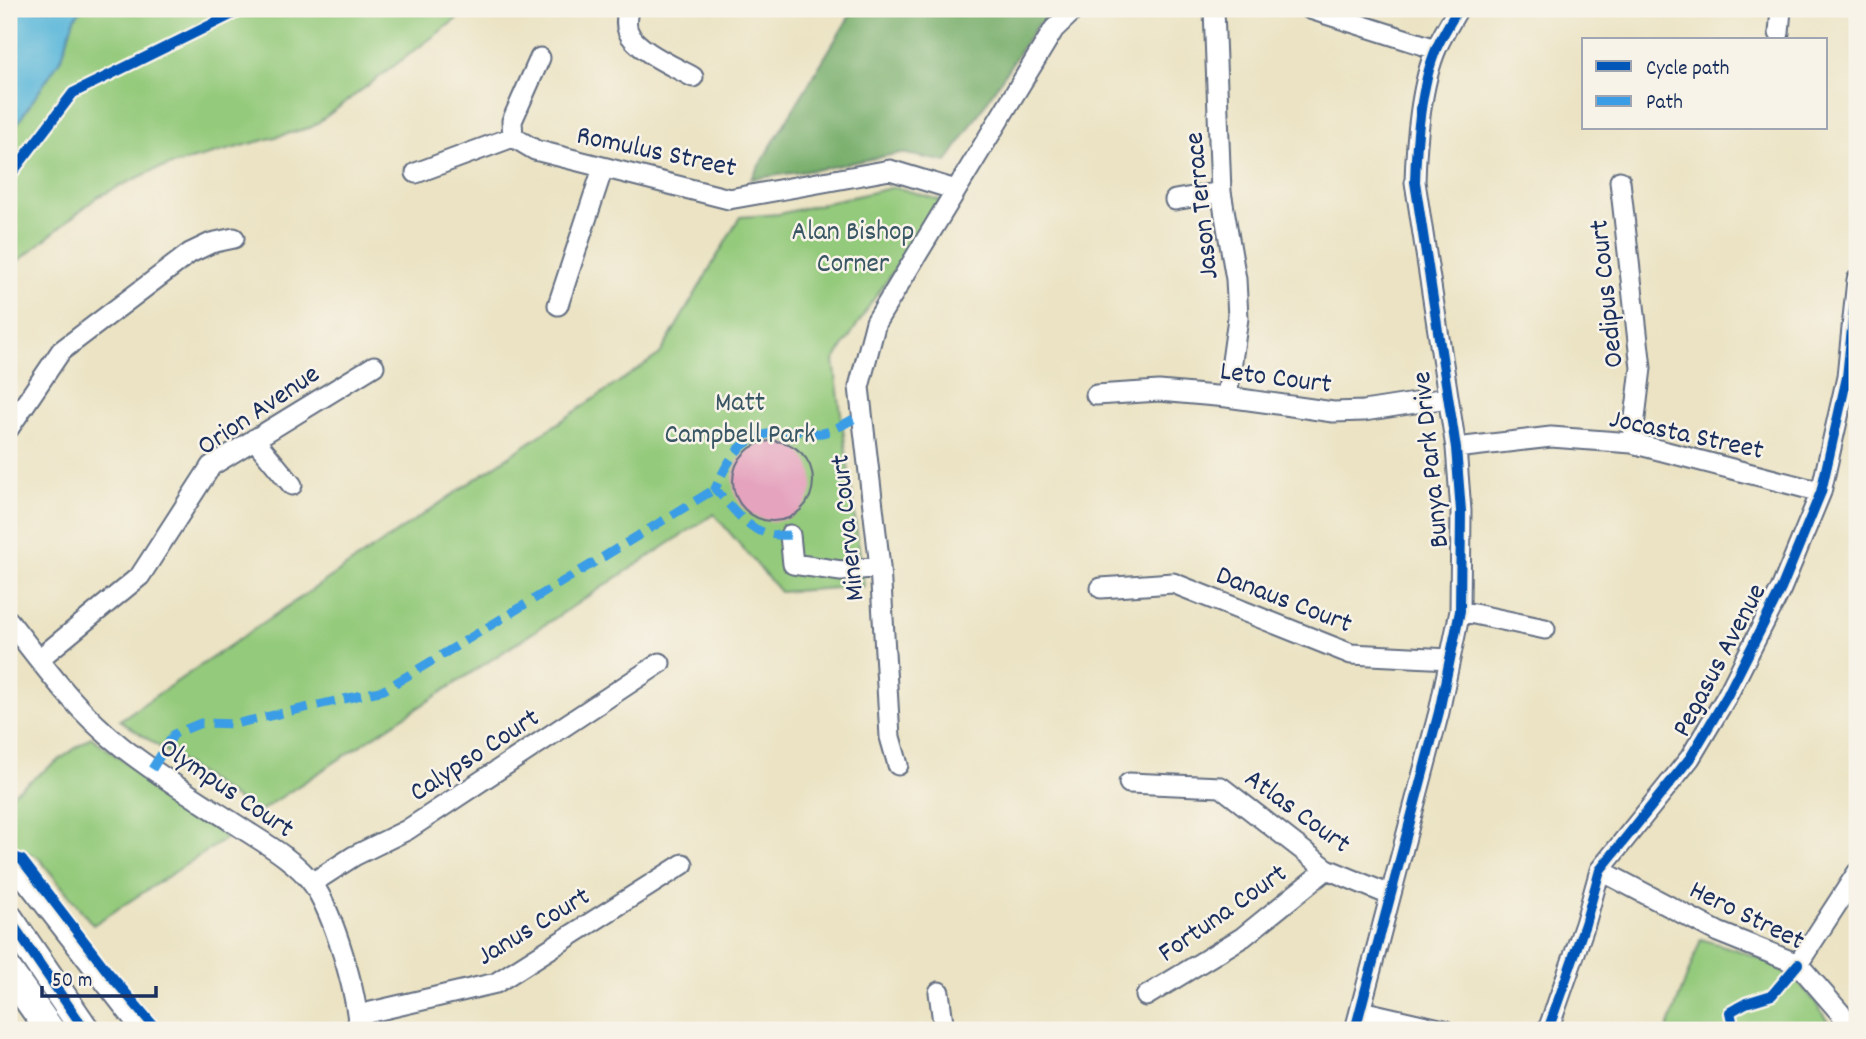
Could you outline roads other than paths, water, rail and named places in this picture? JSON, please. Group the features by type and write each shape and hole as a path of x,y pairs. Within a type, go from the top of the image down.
{"highway":[{"path":"9,919 85,1030"},
{"path":"9,972 50,1030"}],"street":[{"path":"628,9 626,28 631,38 692,77"},
{"name":"Minerva Court","path":"898,765 890,737 880,567 859,387 876,322 1054,29 1075,9"},
{"name":"Jason Terrace","path":"1214,9 1221,192 1236,279 1238,318 1227,397"},
{"path":"1310,9 1436,48"},
{"name":"Bunya Park Drive","path":"1355,1030 1439,712 1460,611 1461,511 1456,448 1415,181 1416,145 1423,100 1436,48 1458,9"},
{"path":"1779,33 1781,9"},
{"path":"416,173 513,137 512,121 540,58"},
{"name":"Romulus Street","path":"513,137 535,150 729,199 890,170 956,190"},
{"path":"558,305 603,168"},
{"name":"Oedipus Court","path":"1620,181 1642,368 1632,443"},
{"path":"1175,200 1221,192"},
{"path":"9,428 61,351 190,253 211,243 234,238"},
{"name":"Pegasus Avenue","path":"1548,1030 1585,924 1600,870 1690,758 1727,696 1781,589 1821,492 1847,377 1857,280"},
{"name":"Orion Avenue","path":"39,659 140,576 211,466 374,366"},
{"name":"Leto Court","path":"1096,395 1159,391 1227,397 1333,412 1364,411 1447,398"},
{"name":"Jocasta Street","path":"1456,448 1551,438 1632,443 1821,492"},
{"path":"254,439 292,485"},
{"path":"790,535 793,564 841,570 880,567"},
{"name":"Danaus Court","path":"1101,588 1173,583 1351,654 1450,659"},
{"path":"1460,611 1545,629"},
{"name":"Olympus Court","path":"9,621 81,711 122,747 273,849 312,883 332,922 359,1022"},
{"name":"Calypso Court","path":"312,883 354,856 407,830 660,663"},
{"name":"Atlas Court","path":"1129,783 1221,787 1327,869 1390,895"},
{"name":"Janus Court","path":"359,1022 496,983 683,864"},
{"name":"Fortuna Court","path":"1146,996 1243,937 1327,869"},
{"name":"Hero Street","path":"1600,870 1718,932 1798,964 1843,1016 1851,1030"},
{"path":"9,873 19,874 26,881 142,1030"},
{"path":"1798,964 1857,873"},
{"path":"939,992 944,1030"},
{"path":"1361,1011 1444,1030"}],"water":[{"path":"9,9 82,9 74,19 62,57 9,136"}],"park label":[{"name":"Alan Bishop Corner","path":"853,245"},
{"name":"Matt Campbell Park","path":"740,416"}]}
